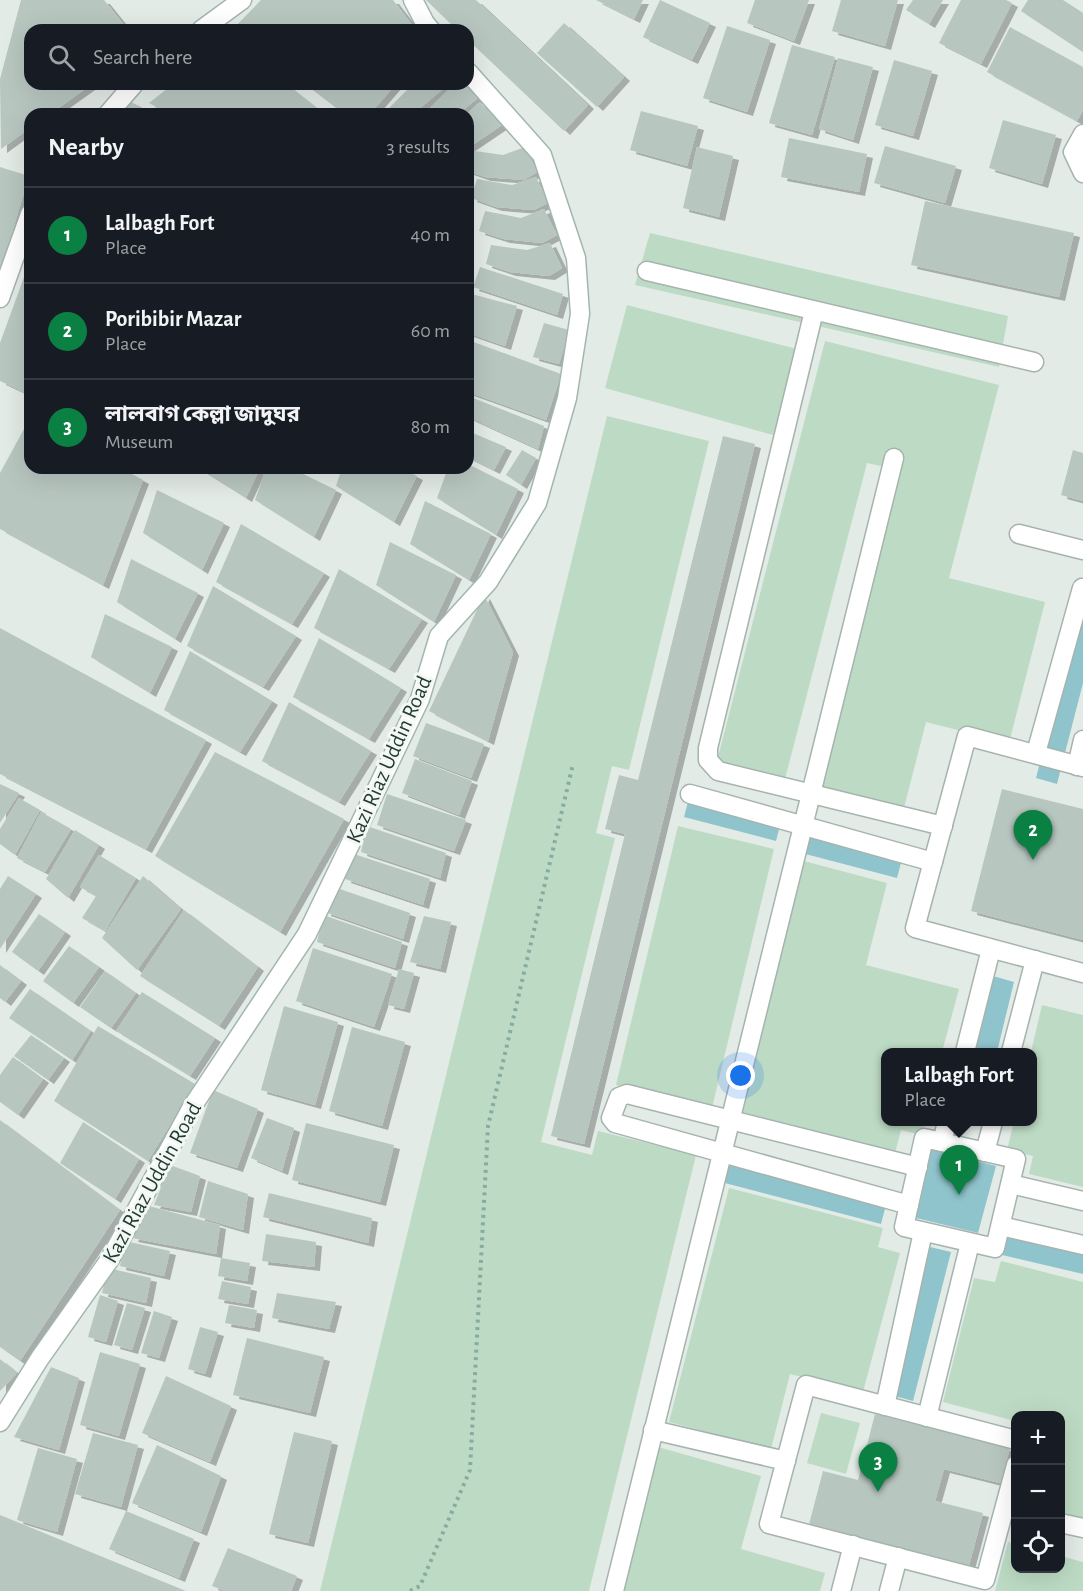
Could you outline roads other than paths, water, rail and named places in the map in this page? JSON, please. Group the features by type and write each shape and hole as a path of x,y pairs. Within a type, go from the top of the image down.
{"street":[{"path":"209,24 242,0"},
{"path":"413,0 426,24"},
{"name":"Kazi Riaz Uddin Road","path":"0,1422 40,1358 110,1259 192,1107 307,934 420,699 439,636 488,582 537,503 567,398 580,314 576,258 542,155 474,79"},
{"path":"113,108 129,90"},
{"path":"1083,134 1073,152 1083,173"},
{"path":"0,298 24,231"},
{"path":"647,271 1034,362"},
{"path":"814,311 708,748 708,759 717,771 943,826"},
{"path":"614,1591 894,458"},
{"path":"1019,534 1083,550"},
{"path":"1036,753 1082,588"},
{"path":"1083,740 1080,766 967,736 915,928 1083,973"},
{"path":"690,794 933,862"},
{"path":"965,1048 991,949"},
{"path":"1012,1048 1035,960"},
{"path":"909,1205 615,1123 610,1118 619,1097 627,1094 918,1167"},
{"path":"942,1142 946,1126"},
{"path":"985,1152 992,1126"},
{"path":"924,1138 942,1142 1016,1159 995,1248 904,1227 924,1138"},
{"path":"1011,1184 1083,1201"},
{"path":"1000,1226 1083,1245"},
{"path":"885,1406 922,1232"},
{"path":"927,1417 970,1243"},
{"path":"1010,1510 985,1580 769,1524 806,1385 1011,1439"},
{"path":"653,1430 786,1461"},
{"path":"1065,1524 1083,1528"},
{"path":"841,1591 853,1545"},
{"path":"889,1591 898,1557"}],"water":[{"path":"1079,610 1083,611 1083,683 1057,784 1036,778"},
{"path":"689,798 781,822 776,841 684,817"},
{"path":"798,831 902,859 897,878 794,851"},
{"path":"993,976 1014,982 998,1048 976,1048"},
{"path":"930,1149 996,1166 978,1233 912,1217"},
{"path":"726,1162 886,1205 881,1224 721,1182"},
{"path":"1002,1236 1083,1255 1083,1274 998,1254"},
{"path":"930,1247 951,1252 913,1401 891,1395"}],"place":[{"name":"Poribibir Mazar","path":"1033,860"},
{"name":"Lalbagh Fort","path":"959,1195"},
{"name":"লালবাগ কেল্লা জাদুঘর","path":"878,1492"}]}
